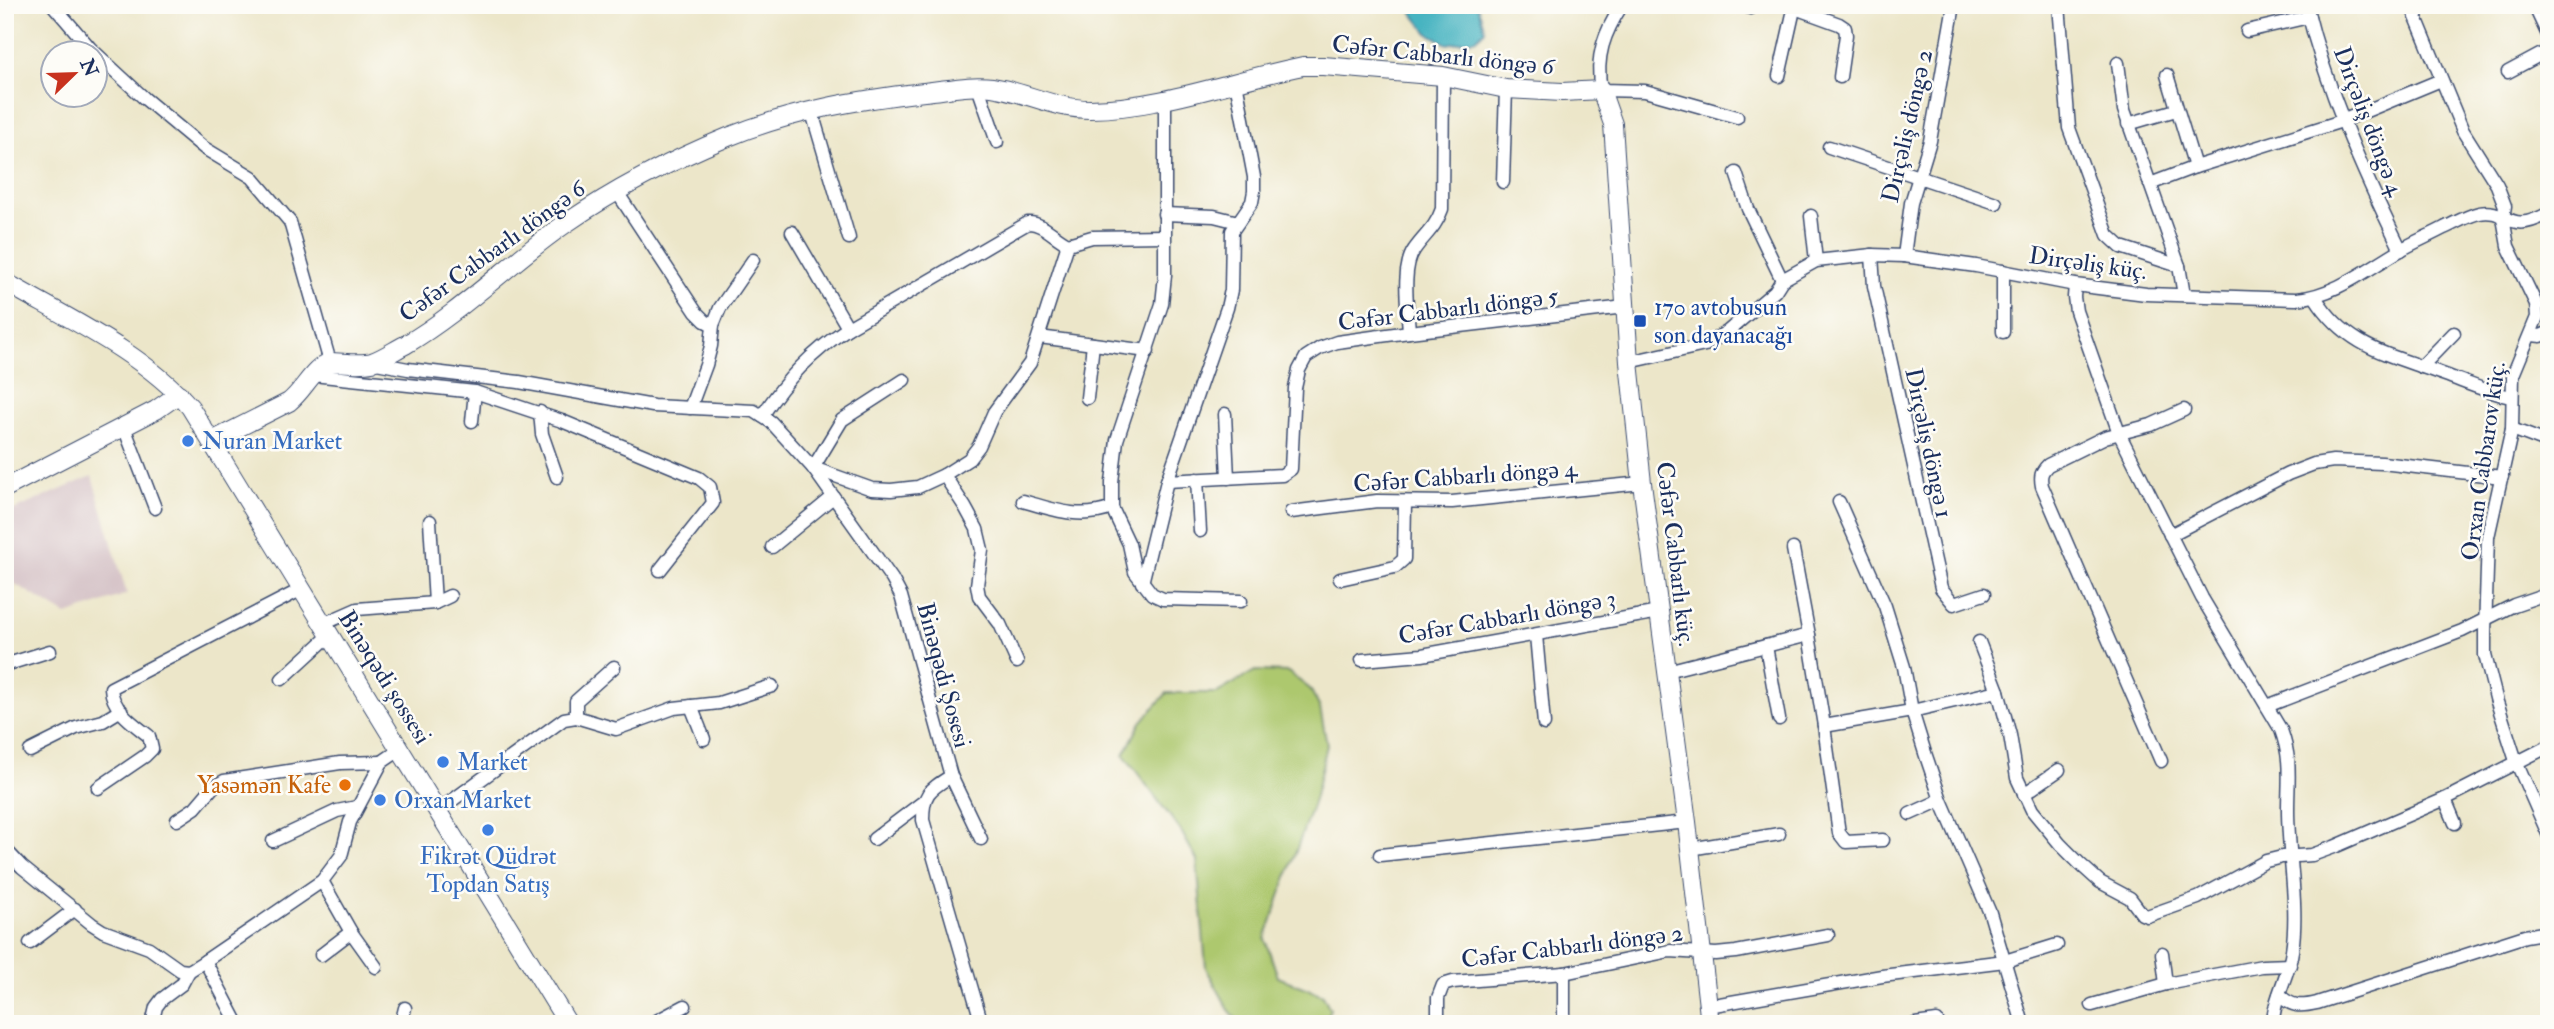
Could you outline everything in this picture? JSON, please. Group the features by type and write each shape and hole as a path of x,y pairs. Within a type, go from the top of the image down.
{"street":[{"path":"52,5 90,48 144,97 204,148 252,177 290,222 330,362"},
{"path":"1622,5 1600,48 1598,71 1601,90 1645,91 1737,117"},
{"name":"Dirçəliş döngə 2","path":"1904,256 1907,223 1930,141 1954,5"},
{"path":"2059,5 2069,128 2108,235 2121,247 2179,266"},
{"name":"Orxan Cabbarov küç.","path":"2411,5 2463,131 2497,186 2505,206 2508,246 2536,304 2538,317 2513,375 2512,429 2488,537 2485,655 2516,761 2549,836"},
{"path":"2534,5 2549,37"},
{"path":"1779,76 1795,6 1845,28 1840,78"},
{"path":"2247,31 2308,11"},
{"name":"Dirçəliş döngə 4","path":"2308,11 2326,77 2342,121 2401,250"},
{"path":"2508,72 2549,50"},
{"path":"2118,63 2128,124 2179,266 2184,295"},
{"name":"Cəfər Cabbarlı döngə 6","path":"371,362 442,321 528,250 618,192 697,150 765,123 811,109 884,97 978,87 1013,92 1076,108 1109,107 1165,99 1303,66 1443,76 1506,89 1562,92 1601,90"},
{"path":"2166,75 2195,167"},
{"path":"1409,332 1406,270 1409,258 1437,224 1443,209 1443,76"},
{"path":"2150,184 2195,167 2342,121 2441,80"},
{"path":"1142,583 1167,481 1227,308 1231,290 1231,239 1238,222 1252,202 1254,177 1236,82"},
{"path":"978,87 997,142"},
{"path":"1503,182 1506,89"},
{"name":"Cəfər Cabbarlı küç.","path":"1601,90 1613,124 1629,362 1642,483 1687,822 1709,1015"},
{"path":"1165,99 1165,275 1162,304 1117,440 1112,508 1129,544 1135,572 1152,594 1163,598 1241,601"},
{"path":"811,109 849,238"},
{"path":"2128,124 2176,110"},
{"path":"1829,146 1996,203"},
{"path":"1736,173 1748,209 1782,280"},
{"path":"618,192 696,312 713,325"},
{"name":"Dirçəliş küç.","path":"1629,362 1705,345 1727,332 1775,291 1782,280 1816,261 1872,255 1904,256 2075,285 2146,294 2296,299 2315,296 2342,285 2401,250 2478,213 2488,213 2523,224 2549,213"},
{"path":"1164,214 1214,216 1238,222"},
{"path":"1811,216 1816,261"},
{"path":"212,441 289,402 299,394 317,368 330,362 371,362 519,382 614,400 690,408 743,410 762,416 779,389 820,347 1028,223 1037,223 1055,238 1068,244 1092,237 1164,236"},
{"path":"792,232 848,328"},
{"name":"Binəqədi Şosesi","path":"813,468 872,489 891,490 918,487 969,459 979,446 994,412 1030,363 1068,244"},
{"name":"Dirçəliş döngə 1","path":"1872,255 1874,286 1941,588 1954,604 1984,594"},
{"path":"690,408 711,346 713,325 719,308 752,260"},
{"path":"2003,271 2003,332"},
{"name":"Binəqədi şossesi","path":"5,282 135,358 179,394 212,441 568,1024"},
{"path":"2075,285 2076,311 2119,433 2202,598 2281,730 2289,751 2288,810 2292,857 2293,945 2273,1024"},
{"path":"2315,296 2328,316 2354,339 2373,351 2481,390 2511,397"},
{"name":"Cəfər Cabbarlı döngə 5","path":"1167,481 1282,475 1291,469 1295,388 1299,370 1306,357 1320,348 1337,342 1409,332 1625,307"},
{"path":"2532,335 2541,336 2549,332"},
{"path":"2421,367 2454,333"},
{"path":"1039,337 1148,351"},
{"path":"1087,398 1093,344"},
{"path":"313,375 475,392 540,412 699,478 710,487 713,503 660,570"},
{"path":"813,468 842,420 904,380"},
{"path":"472,421 475,392"},
{"path":"5,488 124,427 179,394"},
{"path":"2161,761 2057,523 2040,477 2049,465 2096,441 2151,425 2184,410"},
{"path":"540,412 541,434 557,477"},
{"path":"1225,414 1228,478"},
{"name":"Binəqədi Şosesi","path":"762,416 813,468 892,579 901,596 951,776 927,793 923,802 874,839"},
{"path":"124,427 155,508"},
{"path":"2512,429 2549,443"},
{"path":"2169,535 2288,474 2314,464 2333,461 2382,463 2502,477"},
{"path":"944,475 977,529 982,550 977,585 979,596 1000,624 1017,662"},
{"path":"1196,479 1200,531"},
{"name":"Cəfər Cabbarlı döngə 4","path":"1291,512 1377,501 1452,502 1642,483"},
{"path":"772,547 833,497"},
{"path":"1023,501 1065,513 1099,513 1112,508"},
{"path":"1839,502 1885,606 1905,667 1912,711 1941,800 1990,913 2023,1024"},
{"path":"1340,579 1402,564 1405,503"},
{"path":"430,521 435,603"},
{"path":"1793,549 1824,726 1839,833 1846,842 1883,840"},
{"path":"98,788 152,749 149,736 136,728 111,695 111,688 116,683 302,589"},
{"path":"2267,706 2486,621 2514,605 2549,593"},
{"path":"282,679 326,630 357,609 435,603 450,596"},
{"name":"Cəfər Cabbarlı döngə 3","path":"1362,660 1422,655 1659,612"},
{"path":"1536,635 1544,724"},
{"path":"1667,671 1809,635"},
{"path":"1979,642 1998,691 2010,735 2017,778 2042,824 2100,882 2130,898 2142,914 2147,916 2198,898 2266,861 2323,851 2445,799 2549,746"},
{"path":"1766,646 1779,719"},
{"path":"5,664 50,651"},
{"path":"576,717 576,701 614,667"},
{"path":"439,810 564,719 576,717 616,729 674,708 719,703 772,686"},
{"path":"1824,726 1912,711 1998,691"},
{"path":"691,706 704,739"},
{"path":"30,751 76,728 103,721 121,710"},
{"path":"152,1024 156,1007 182,984 189,971 322,881 341,856 357,807 382,762 401,749"},
{"path":"177,820 195,808 212,787 224,781 340,763 382,762"},
{"path":"2024,794 2059,770"},
{"path":"951,776 981,839"},
{"path":"2445,799 2455,823"},
{"path":"1909,814 1941,800"},
{"path":"923,802 926,834 982,1024"},
{"path":"274,841 337,811 357,807"},
{"path":"1380,855 1687,822"},
{"path":"1690,849 1779,834"},
{"path":"5,849 22,867 103,931 149,948 180,970 189,971"},
{"path":"322,881 351,932 376,967"},
{"path":"30,943 75,909"},
{"path":"321,955 351,932"},
{"path":"2279,995 2288,1003 2299,1007 2317,1003 2512,940 2549,932"},
{"name":"Cəfər Cabbarlı döngə 2","path":"1438,1024 1438,998 1443,985 1453,982 1564,973 1670,951 1736,952 1828,935"},
{"path":"1709,1015 1882,976 2006,961 2057,945"},
{"path":"2162,953 2166,984"},
{"path":"205,961 238,1024"},
{"path":"2092,1005 2166,984 2262,966 2290,965"},
{"path":"1564,973 1564,1024"},
{"path":"651,1024 685,1006"},
{"path":"401,1024 405,1008"},
{"path":"1915,1024 1937,1021"}],"shaded area":[{"path":"92,476 127,594 67,615 5,578 5,514"}],"green space":[{"path":"1255,671 1288,672 1310,689 1320,708 1327,745 1314,800 1265,939 1278,977 1323,995 1330,1009 1323,1024 1241,1024 1229,1010 1206,968 1197,860 1181,831 1124,755 1141,722 1167,693 1217,693"}],"water":[{"path":"1406,5 1477,5 1485,30 1476,39 1447,44 1428,33"}],"place":[{"name":"170 avtobusun son dayanacağı","path":"1640,321"},
{"name":"Nuran Market","path":"188,441"},
{"name":"Market","path":"443,762"},
{"name":"Yasəmən Kafe","path":"345,785"},
{"name":"Orxan Market","path":"380,800"},
{"name":"Fikrət Qüdrət Topdan Satış","path":"488,830"}]}
